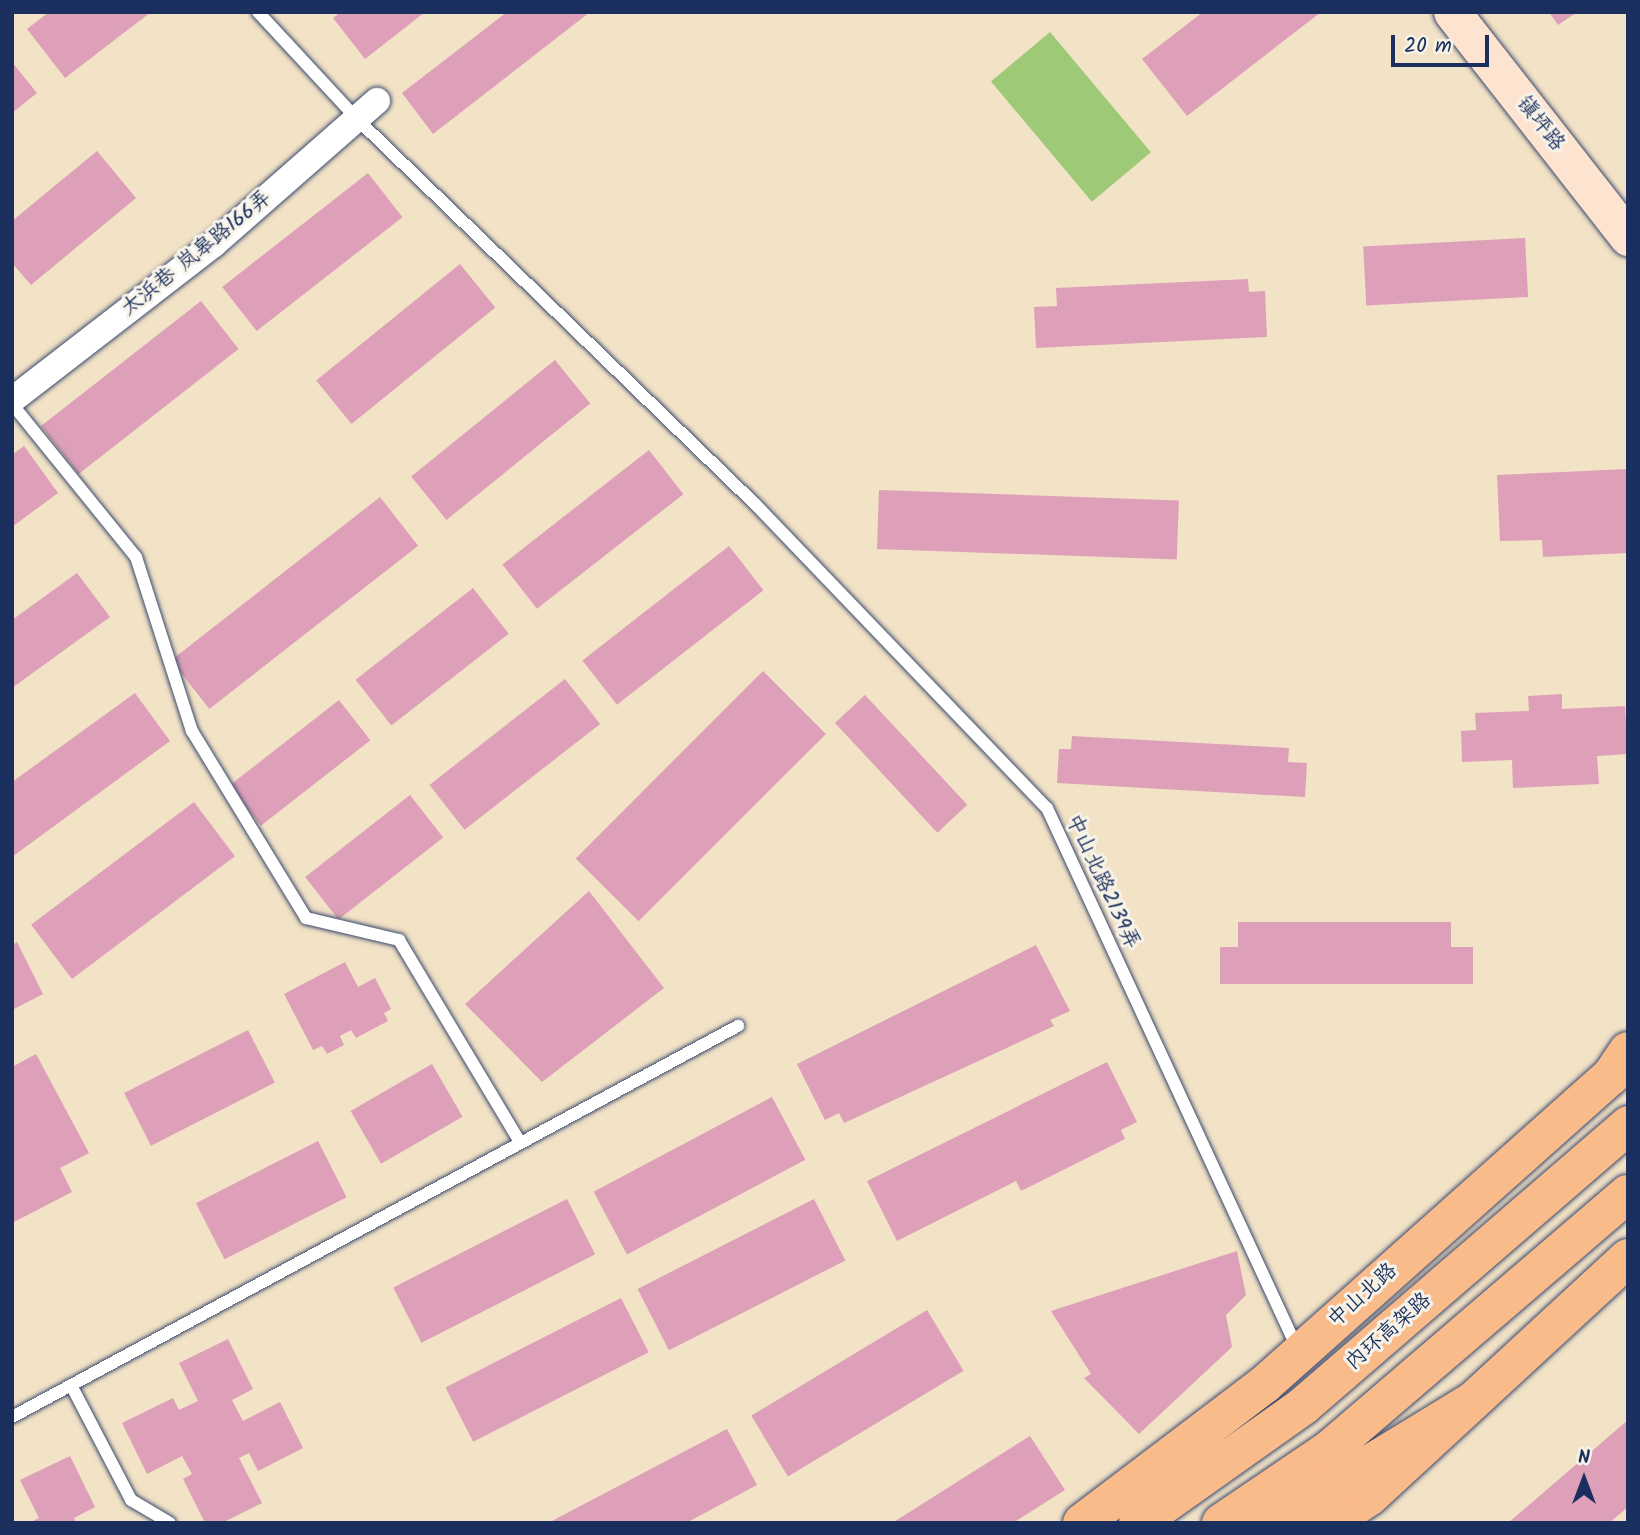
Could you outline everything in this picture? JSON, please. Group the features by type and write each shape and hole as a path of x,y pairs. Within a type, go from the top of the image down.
{"main road":[{"name":"中山北路","path":"1082,1523 1300,1353 1611,1076 1628,1051"},
{"name":"内环高架路","path":"1138,1523 1303,1406 1628,1125"},
{"path":"1222,1523 1330,1449 1628,1194"},
{"path":"1330,1523 1370,1496 1628,1258"},
{"path":"1273,1523 1473,1401"}],"street":[{"name":"镇坪路","path":"1452,12 1628,237"},
{"name":"太浜巷 岚皋路166弄","path":"12,402 214,244 377,101"}],"lane":[{"name":"中山北路2139弄","path":"258,12 356,119 756,505 1046,808 1300,1353"},
{"path":"12,402 136,557 192,731 306,918 399,940 520,1142"},
{"path":"12,1417 738,1026"},
{"path":"71,1385 131,1500 170,1523"}],"green space":[{"path":"1050,32 1151,152 1092,202 991,81"}],"building":[{"path":"49,12 151,12 65,78 27,29"},
{"path":"341,12 425,12 365,59 333,18"},
{"path":"507,12 590,12 433,134 402,93"},
{"path":"1203,12 1321,12 1187,116 1142,59"},
{"path":"1549,12 1577,12 1558,25"},
{"path":"12,62 37,93 12,113"},
{"path":"97,151 136,198 31,285 12,263 12,221"},
{"path":"368,173 402,217 257,331 222,287"},
{"path":"1525,238 1528,297 1366,305 1363,246"},
{"path":"460,264 495,308 351,424 316,380"},
{"path":"1248,279 1249,292 1265,291 1267,337 1036,348 1034,307 1057,306 1056,288"},
{"path":"201,301 239,349 79,474 41,426"},
{"path":"555,360 590,404 446,520 411,476"},
{"path":"24,446 58,493 12,527 12,455"},
{"path":"649,450 683,494 537,609 502,565"},
{"path":"1628,469 1628,553 1543,557 1542,540 1500,541 1497,475"},
{"path":"879,490 1179,500 1177,559 877,549"},
{"path":"380,497 418,546 209,709 171,660"},
{"path":"729,546 763,590 617,705 582,661"},
{"path":"77,573 110,617 12,688 12,620"},
{"path":"473,588 509,634 391,725 356,680"},
{"path":"763,671 826,734 639,921 576,858"},
{"path":"565,679 600,724 465,830 429,785"},
{"path":"135,693 170,741 12,857 12,782"},
{"path":"1562,694 1562,709 1625,706 1628,754 1597,756 1599,784 1513,788 1512,760 1462,762 1461,731 1476,730 1475,713 1529,711 1528,696"},
{"path":"865,695 967,805 937,833 835,723"},
{"path":"339,700 370,740 261,826 229,786"},
{"path":"1072,736 1289,748 1288,762 1307,763 1305,797 1057,783 1059,749 1071,749"},
{"path":"410,795 443,838 338,919 305,877"},
{"path":"194,802 235,856 72,979 31,925"},
{"path":"589,891 664,988 542,1082 465,1004"},
{"path":"1238,922 1451,922 1451,947 1473,947 1473,984 1220,984 1220,947 1238,947"},
{"path":"17,942 43,994 12,1010 12,945"},
{"path":"1036,945 1070,1011 1050,1020 1054,1026 844,1123 839,1113 825,1120 797,1064"},
{"path":"345,962 358,987 375,978 391,1009 384,1013 388,1021 356,1038 351,1030 340,1036 344,1045 327,1054 322,1046 313,1050 284,994"},
{"path":"248,1030 275,1083 151,1146 124,1093"},
{"path":"36,1054 89,1153 60,1168 72,1192 12,1223 12,1067"},
{"path":"1107,1062 1137,1122 1121,1130 1125,1139 1021,1191 1016,1181 897,1241 867,1181"},
{"path":"432,1064 462,1117 381,1164 351,1111"},
{"path":"772,1097 805,1160 627,1255 594,1192"},
{"path":"318,1141 347,1197 225,1259 196,1203"},
{"path":"567,1199 595,1254 421,1343 393,1288"},
{"path":"814,1199 845,1260 669,1350 638,1289"},
{"path":"1237,1251 1246,1295 1226,1315 1232,1347 1139,1434 1084,1378 1091,1374 1051,1311"},
{"path":"621,1298 649,1352 473,1442 445,1387"},
{"path":"927,1310 964,1371 788,1476 751,1416"},
{"path":"228,1339 253,1389 232,1400 243,1421 280,1402 303,1448 258,1471 249,1453 239,1458 262,1503 222,1523 205,1523 183,1479 192,1474 182,1456 147,1474 122,1423 173,1398 179,1410 198,1401 179,1363"},
{"path":"1628,1420 1628,1507 1609,1523 1508,1523"},
{"path":"727,1429 757,1485 686,1523 548,1523"},
{"path":"1030,1436 1065,1490 1013,1523 892,1523"},
{"path":"70,1456 95,1507 74,1518 76,1523 29,1523 39,1518 20,1480"}]}
